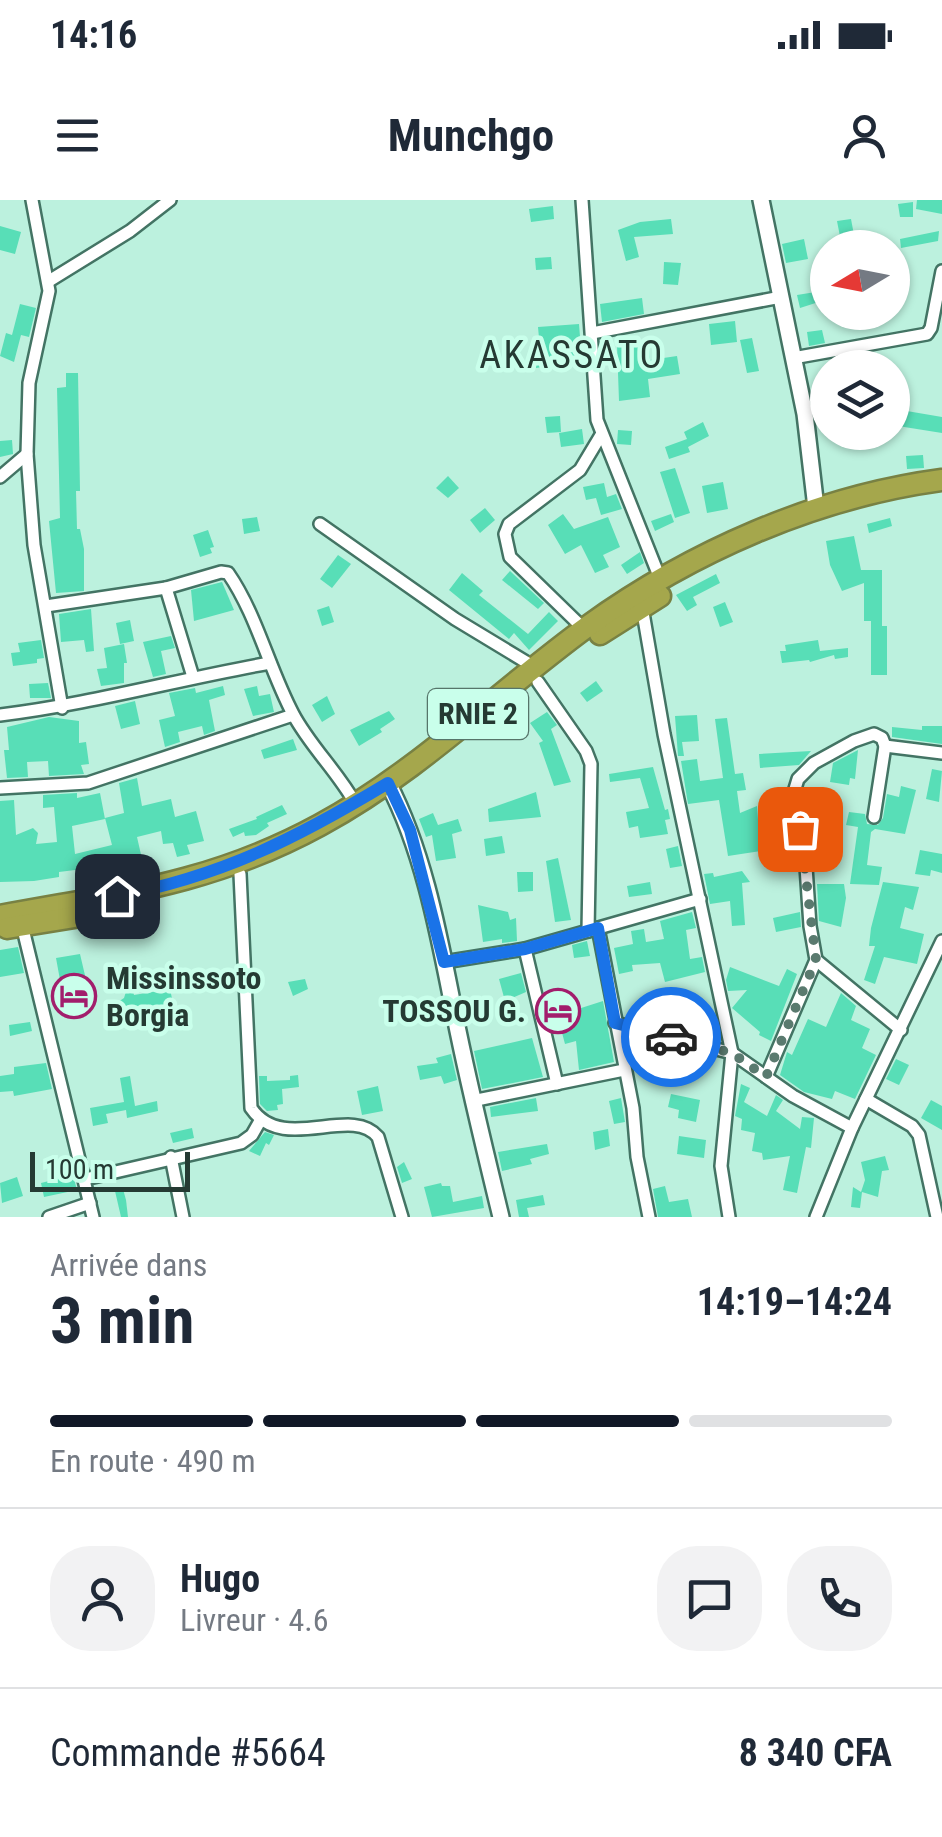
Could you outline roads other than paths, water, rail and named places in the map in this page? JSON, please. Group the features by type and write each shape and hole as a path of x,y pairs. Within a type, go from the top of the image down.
{"highway":[{"name":"RNIE 2","path":"0,928 162,900 240,874 316,838 459,749 584,629 661,581 737,540 816,508 883,489 942,480"},
{"name":"RNIE 2","path":"537,675 708,568 820,519 892,501 942,494"},
{"name":"RNIE 2","path":"0,916 196,878 272,849 355,803 391,789"}],"street":[{"path":"32,200 49,281 29,383 27,454 34,545 62,708"},
{"path":"34,216 44,200"},
{"path":"49,281 130,231 170,200"},
{"path":"582,200 595,406 601,434 661,581"},
{"path":"760,200 808,431 816,508"},
{"path":"794,358 928,334 942,271"},
{"path":"592,333 781,297"},
{"path":"584,629 510,557 506,534 509,524 580,470 601,434"},
{"path":"0,476 27,454"},
{"path":"320,524 537,675 586,751 591,764 593,930 615,1023 649,1217"},
{"path":"46,606 166,588 228,573 293,716 355,803"},
{"path":"166,588 193,676"},
{"path":"642,607 664,734 732,1053 721,1166 729,1217"},
{"path":"0,715 62,708 193,676 270,663"},
{"path":"0,788 88,782 293,716"},
{"path":"766,1077 816,960 805,852 794,792 798,779 814,763 843,746 874,734 882,738 885,746 874,817"},
{"path":"885,746 942,752"},
{"path":"391,789 410,830 444,962 501,1217"},
{"path":"240,874 251,1108 260,1121 296,1130 356,1126 373,1131 402,1217"},
{"path":"444,962 525,949 700,899"},
{"path":"22,925 93,1217"},
{"path":"816,1217 852,1128 942,942"},
{"path":"525,949 557,1084"},
{"path":"816,960 901,1030"},
{"path":"615,1023 732,1053 793,1096 852,1128"},
{"path":"472,1101 624,1070"},
{"path":"866,1099 912,1126 919,1135 936,1217"},
{"path":"85,1179 171,1156 241,1143 252,1135 260,1121"},
{"path":"171,1156 184,1217"},
{"path":"50,1217 90,1203"}],"place":[{"name":"Missinssoto Borgia","path":"74,996"},
{"name":"TOSSOU G.","path":"558,1011"}],"district":[{"name":"AKASSATO","path":"572,355"}]}
